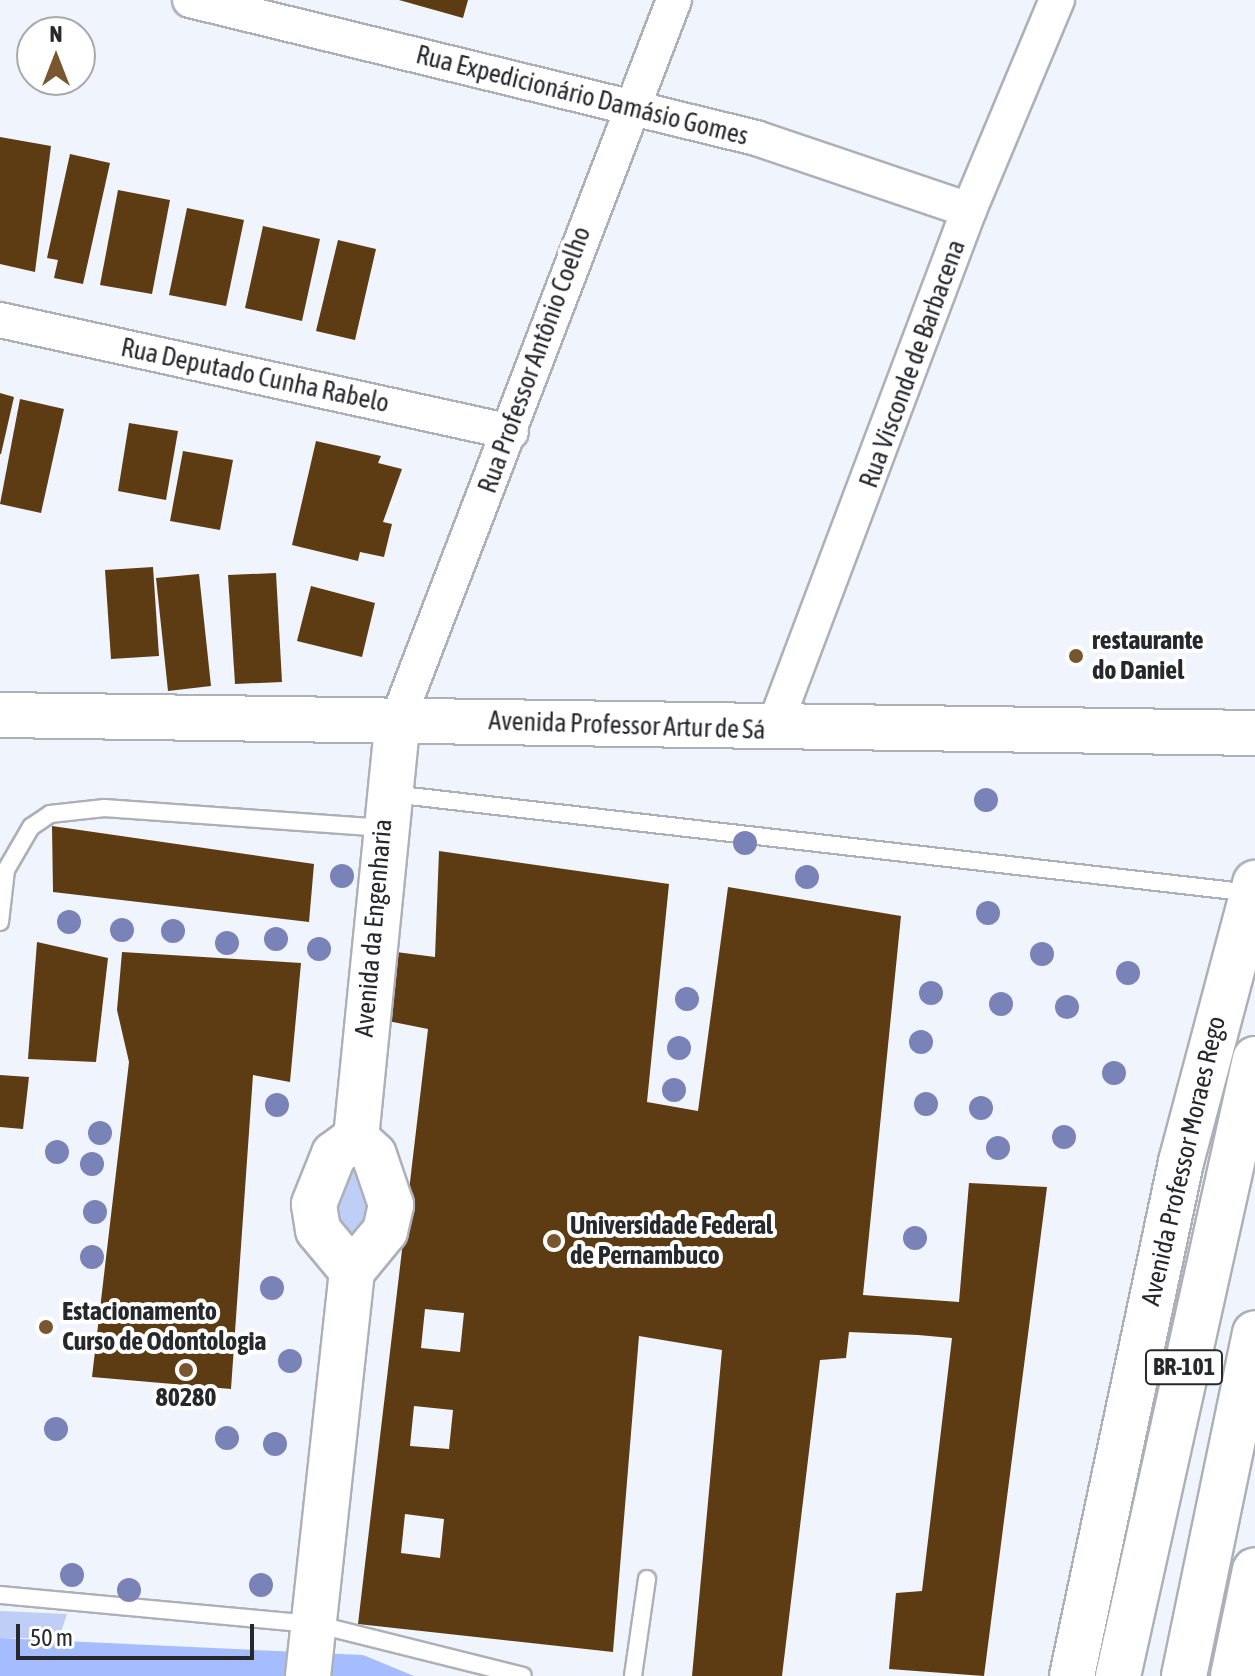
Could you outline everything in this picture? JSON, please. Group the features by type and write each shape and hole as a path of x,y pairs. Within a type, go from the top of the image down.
{"main road":[{"name":"Avenida Professor Artur de Sá","path":"0,715 398,719 773,730 1255,733"},
{"name":"Avenida da Engenharia","path":"356,1138 384,810 398,719"},
{"name":"Avenida Professor Moraes Rego","path":"1072,1676 1181,1162 1253,888"},
{"name":"BR-101","path":"1118,1676 1255,1059"},
{"path":"311,1647 352,1271 385,1231 391,1205 374,1155 356,1138 334,1154 314,1204 331,1254 352,1271"},
{"name":"BR-101","path":"1184,1676 1255,1333"},
{"path":"1233,1676 1255,1570"}],"street":[{"name":"Rua Expedicionário Damásio Gomes","path":"190,0 294,12 631,108 756,138 969,210"},
{"name":"Rua Professor Antônio Coelho","path":"398,719 511,432 674,0"},
{"name":"Rua Visconde de Barbacena","path":"773,730 969,210 1057,0"},
{"name":"Rua Deputado Cunha Rabelo","path":"0,320 511,432"}],"lane":[{"path":"0,922 6,870 31,827 50,814 105,808 384,810 1253,888"},
{"path":"633,1676 647,1579"},
{"path":"0,1595 311,1647 523,1676"}],"shaded area":[{"path":"355,1167 369,1178 366,1230 349,1240 329,1219 337,1169"},
{"path":"0,1611 67,1614 59,1638 0,1638"},
{"path":"0,1638 363,1655 414,1676 0,1676"}],"building":[{"path":"399,0 468,0 463,18"},
{"path":"0,137 51,146 35,272 0,264"},
{"path":"70,154 110,163 83,284 54,278 58,260 47,258"},
{"path":"118,190 170,200 152,294 100,285"},
{"path":"187,208 244,220 226,306 169,295"},
{"path":"263,226 320,239 302,321 245,308"},
{"path":"338,240 376,249 355,340 316,331"},
{"path":"0,393 14,397 1,454 0,454"},
{"path":"20,399 64,409 41,513 0,504"},
{"path":"129,423 178,431 166,500 118,491"},
{"path":"316,441 381,456 378,463 402,469 383,522 392,524 384,557 360,552 358,561 292,545"},
{"path":"183,451 233,460 220,530 170,521"},
{"path":"153,567 159,656 111,659 105,570"},
{"path":"276,573 282,682 235,684 228,575"},
{"path":"199,574 211,686 168,691 156,578"},
{"path":"311,586 375,603 362,657 297,641"},
{"path":"52,826 314,864 309,922 53,892"},
{"path":"439,851 669,884 647,1102 698,1111 728,887 901,916 863,1295 959,1302 969,1183 1047,1187 984,1676 889,1669 896,1593 922,1591 952,1338 918,1335 849,1332 846,1358 820,1360 782,1676 692,1676 722,1350 639,1336 613,1652 358,1624 428,1029 388,1021 396,952 435,957","holes":["425,1309 464,1313 460,1352 421,1348","414,1406 453,1410 449,1449 410,1446","405,1514 444,1519 440,1558 401,1553"]},
{"path":"37,942 108,958 96,1062 28,1059"},
{"path":"122,952 301,963 290,1082 253,1075 231,1389 92,1377 129,1062 117,1010"},
{"path":"0,1075 29,1077 23,1129 0,1127"}],"place":[{"name":"restaurante do Daniel","path":"1076,656"},
{"name":"Universidade Federal de Pernambuco","path":"554,1241"},
{"name":"Estacionamento Curso de Odontologia","path":"46,1327"},
{"name":"80280","path":"186,1370"}]}
